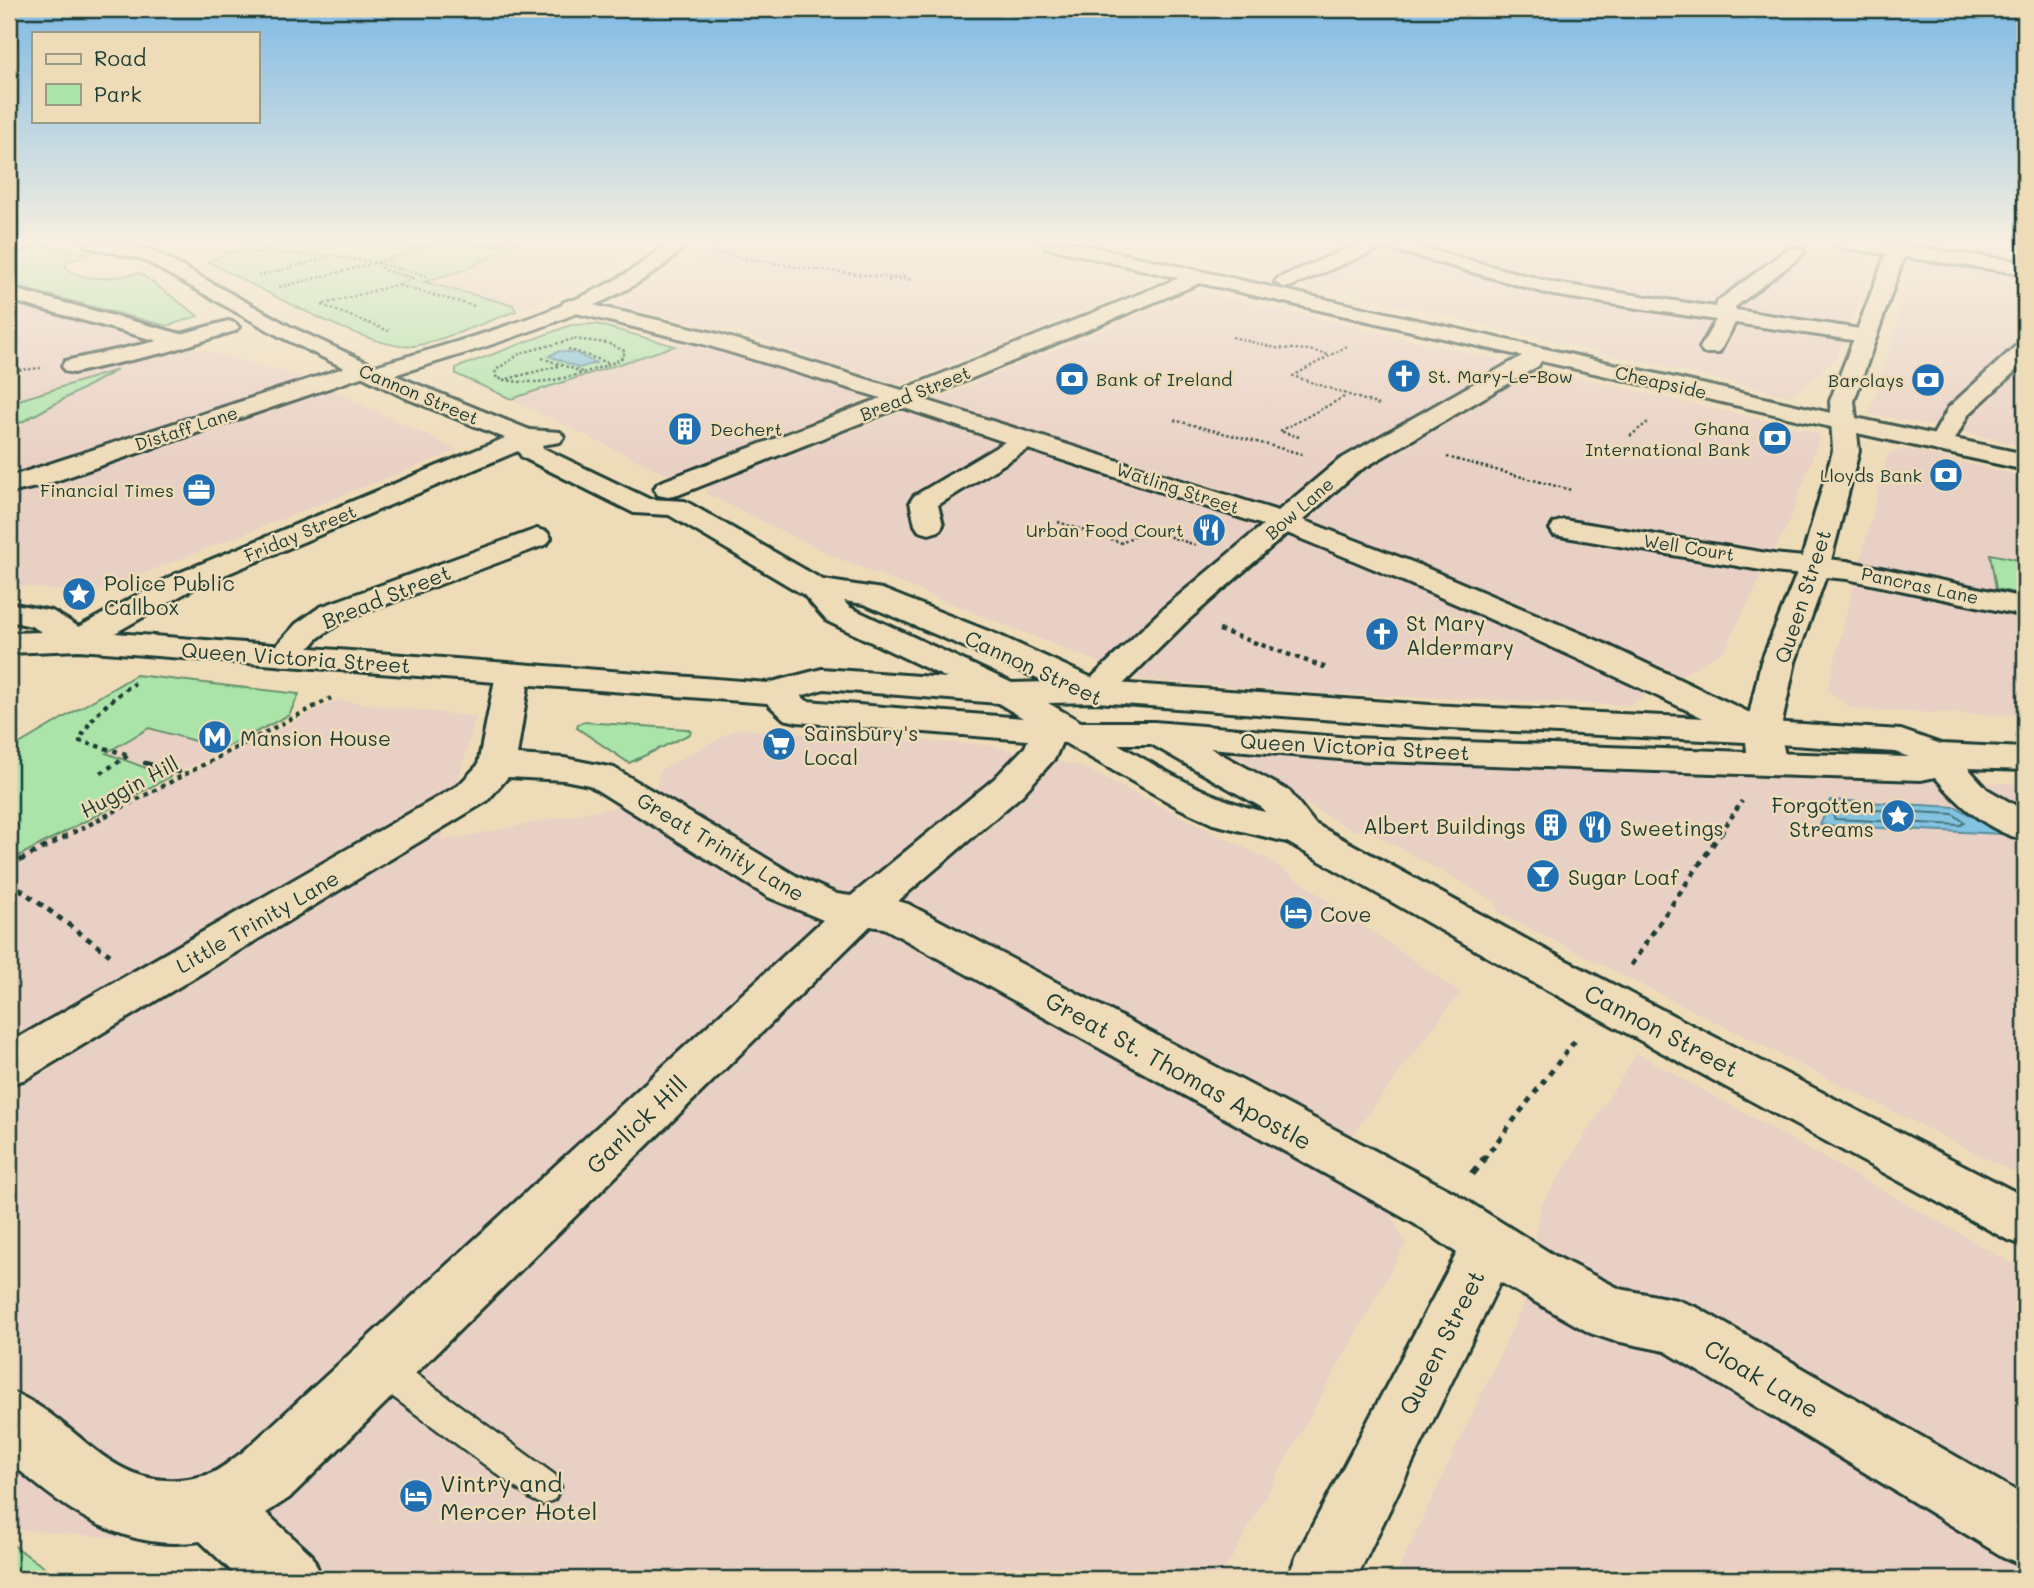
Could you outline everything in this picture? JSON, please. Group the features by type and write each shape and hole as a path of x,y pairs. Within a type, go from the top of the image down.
{"street":[{"path":"91,317 180,341"},
{"name":"Cannon Street","path":"258,317 367,372 527,438 563,437 574,442"},
{"name":"Distaff Lane","path":"9,485 32,480 367,372 441,353 540,317"},
{"name":"Watling Street","path":"618,317 710,339 1283,522 1401,568 1591,650 1765,748"},
{"name":"Bread Street","path":"663,492 902,399 1100,317"},
{"name":"Cheapside","path":"1380,317 2025,462"},
{"path":"1711,348 1727,317"},
{"path":"1751,317 1866,336"},
{"name":"Queen Street","path":"1765,748 1768,715 1781,652 1814,568 1846,451 1842,401 1873,317"},
{"path":"73,366 228,327"},
{"path":"1941,443 1958,412 2025,349"},
{"name":"Bow Lane","path":"1096,692 1175,615 1348,466 1427,419 1479,393 1530,361"},
{"name":"Cannon Street","path":"527,438 531,452 645,507 663,492 816,588 838,614 1006,693 1062,731 1227,816 1301,833 1530,961 2025,1223"},
{"name":"Friday Street","path":"79,640 186,581 527,438"},
{"path":"929,525 923,502 1027,439"},
{"name":"Well Court","path":"1564,529 1814,568"},
{"name":"Bread Street","path":"284,656 307,631 331,614 537,538"},
{"name":"Pancras Lane","path":"1814,568 1847,570 2025,607"},
{"name":"Cannon Street","path":"816,588 871,596 995,646 1096,692 1154,733 1275,799 1301,833"},
{"name":"Queen Victoria Street","path":"9,612 41,618 79,640"},
{"name":"Queen Victoria Street","path":"9,643 79,640 776,693 822,679 1006,693 1096,692 1430,716 1765,748 1922,769 1936,755 2025,759"},
{"path":"497,765 513,674"},
{"name":"Queen Victoria Street","path":"776,693 797,711 1062,731 1154,733 1352,749 1765,748"},
{"name":"Garlick Hill","path":"212,1507 266,1475 861,910 1008,787 1062,731"},
{"path":"1936,755 1973,797 2025,828"},
{"name":"Great Trinity Lane","path":"497,765 586,772 601,776 783,887 830,908 861,910"},
{"name":"Little Trinity Lane","path":"9,1066 442,813 487,780 497,765"},
{"name":"Great St. Thomas Apostle","path":"861,910 893,914 1434,1208 1489,1247"},
{"name":"Queen Street","path":"1321,1579 1489,1247"},
{"name":"Cloak Lane","path":"1489,1247 1611,1314 1676,1327 2025,1533"},
{"path":"9,1421 89,1487 126,1506 163,1512 212,1507 288,1579"}],"lane":[{"path":"380,1368 543,1487"}],"path":[{"path":"353,317 397,334"},
{"path":"1232,337 1276,348 1309,350 1330,355"},
{"path":"574,339 596,341 623,348 625,351 623,357 610,364 585,372 537,383 503,380 497,378 496,370 521,353 574,339"},
{"path":"1352,344 1293,376 1427,419"},
{"path":"560,349 571,349 610,364"},
{"path":"543,355 541,359 592,374"},
{"path":"503,380 559,365"},
{"path":"1299,437 1280,431 1346,395"},
{"path":"1174,420 1302,454"},
{"path":"1630,436 1648,422"},
{"path":"1447,457 1580,493"},
{"path":"1058,522 1122,543 1145,529 1240,559"},
{"path":"1175,615 1334,670"},
{"path":"101,773 130,755 80,741 83,732 108,700 144,677"},
{"name":"Huggin Hill","path":"9,866 338,694"},
{"path":"1623,974 1752,782 1765,748"},
{"path":"9,881 119,962"},
{"name":"Queen Street","path":"1489,1247 1460,1213 1464,1184 1579,1035"}],"shaded area":[{"path":"9,317 77,317 306,378 458,450 91,594 9,585"},
{"path":"668,317 1066,317 898,385 735,331"},
{"path":"1134,317 1312,317 1812,431 1820,436 1790,520 1724,651 1629,705 1330,694 1143,680 837,558 705,493 710,484 941,397"},
{"path":"1451,317 1853,317 1836,359 1790,396"},
{"path":"1898,317 2025,317 2025,447 1869,414"},
{"name":"Dechert","path":"688,342 876,394 672,477 511,399"},
{"path":"1906,449 2025,477 2025,716 1859,710 1847,706 1827,690 1888,453"},
{"path":"337,700 476,717 441,841 654,799 660,770 737,729 989,745 1080,766 1268,859 1460,993 1350,1138 1406,1243 1220,1579 303,1579 209,1499 161,1542 14,1529 9,1524 9,862"},
{"path":"150,728 223,749 170,777 105,753"},
{"path":"1230,755 2025,784 2025,1178 1499,913 1494,901 1371,832 1352,830 1228,760"},
{"path":"1637,1053 2025,1270 2025,1579 1394,1579 1528,1295 1540,1206"}],"green space":[{"path":"133,317 195,317 167,326"},
{"path":"318,317 500,317 414,346 371,339"},
{"path":"596,324 675,346 511,399 456,374 456,368 571,325"},
{"path":"117,370 9,429 9,403"},
{"path":"1990,554 2025,561 2025,595 1996,589"},
{"path":"136,675 299,694 289,715 223,749 149,728 106,753 170,777 9,861 9,750"},
{"path":"583,722 691,731 690,734 629,763 577,728 578,724"},
{"path":"9,1542 53,1574 48,1579 9,1579"}],"water":[{"path":"559,351 575,353 596,363 579,368 549,356"},
{"name":"Forgotten Streams","path":"1831,800 1956,807 2003,834 1820,825"}],"railway":[{"path":"145,763 179,772"}],"place":[{"name":"St. Mary-Le-Bow","path":"1404,376"},
{"name":"Bank of Ireland","path":"1072,379"},
{"name":"Barclays","path":"1928,380"},
{"name":"Dechert","path":"685,429"},
{"name":"Ghana International Bank","path":"1775,438"},
{"name":"Lloyds Bank","path":"1946,475"},
{"name":"Financial Times","path":"199,490"},
{"name":"Urban Food Court","path":"1209,530"},
{"name":"Police Public Callbox","path":"79,594"},
{"name":"St Mary Aldermary","path":"1382,634"},
{"name":"Mansion House","path":"215,737"},
{"name":"Sainsbury's Local","path":"779,744"},
{"name":"Forgotten Streams","path":"1898,816"},
{"name":"Albert Buildings","path":"1551,825"},
{"name":"Sweetings","path":"1595,827"},
{"name":"Sugar Loaf","path":"1543,876"},
{"name":"Cove","path":"1296,913"},
{"name":"Vintry and Mercer Hotel","path":"416,1496"}]}
